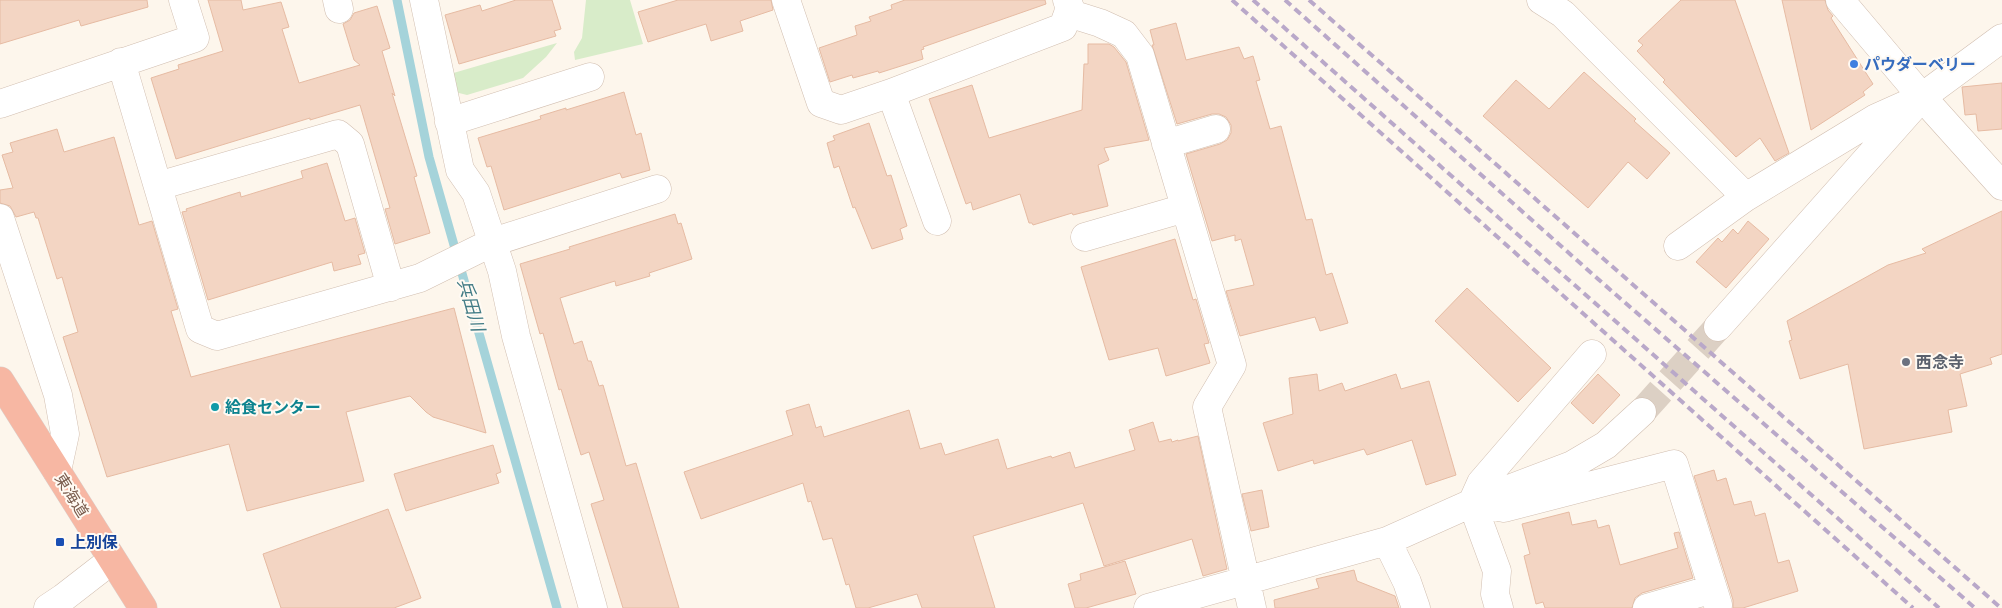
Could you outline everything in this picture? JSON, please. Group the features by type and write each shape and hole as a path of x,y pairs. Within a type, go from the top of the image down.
{"highway":[{"name":"東海道","path":"0,381 143,608"}],"street":[{"path":"0,104 195,38 183,0"},
{"path":"424,0 460,170 476,193 483,246 502,271 516,336 593,608"},
{"path":"786,0 821,103 842,110 1064,27 1068,7 1124,34 1140,55 1232,365 1207,407 1252,608"},
{"path":"1541,0 1563,14 1746,197"},
{"path":"1840,0 1922,97 2002,186"},
{"path":"1678,246 1746,197 1876,118 1922,97 2002,38"},
{"path":"121,62 200,329 217,336 420,278 483,246 657,189"},
{"path":"449,122 590,77"},
{"path":"891,93 936,221"},
{"path":"1718,327 1922,97"},
{"path":"1166,144 1216,129"},
{"path":"158,186 338,134 350,144 391,287"},
{"path":"1085,237 1185,208"},
{"path":"0,218 58,395 65,434 57,471"},
{"path":"1499,608 1495,594 1497,571 1472,503 1481,484 1592,354"},
{"path":"1148,608 1387,541 1472,503 1572,465 1641,423 1599,463 1504,508"},
{"path":"1472,503 1504,508 1674,464 1716,597 1647,608"},
{"path":"1387,541 1407,582 1416,608"},
{"path":"48,608 112,560"}],"green space":[{"path":"586,0 630,0 643,44 575,60 574,52 582,38"},
{"path":"557,43 546,57 523,78 467,95 455,92 450,74"}],"building":[{"path":"0,0 147,0 148,7 81,26 79,20 0,44"},
{"path":"208,0 241,0 243,10 281,2 289,27 282,29 299,83 360,65 354,60 343,24 350,20 354,13 377,6 390,48 382,51 395,96 392,93 417,176 414,177 430,233 395,244 385,209 390,208 360,105 310,120 310,118 176,159 151,78 179,69 178,65 223,51"},
{"path":"516,0 552,0 561,29 554,31 556,36 459,64 445,15 480,5 482,11"},
{"path":"678,0 771,0 773,10 740,21 743,31 711,41 706,24 648,42 638,12"},
{"path":"905,0 1045,0 1046,4 923,47 924,49 921,50 923,59 879,73 878,71 853,78 852,75 830,82 819,48 857,35 855,26 871,21 869,17 892,9 891,5"},
{"path":"1681,0 1735,0 1789,153 1775,161 1760,138 1736,157 1663,82 1665,80 1637,51 1643,45 1638,41"},
{"path":"1782,0 1825,0 1828,10 1833,16 1831,18 1873,84 1863,92 1865,95 1811,130"},
{"path":"1176,23 1186,60 1239,47 1244,59 1253,56 1260,80 1256,81 1270,129 1281,126 1306,220 1312,219 1326,275 1332,273 1348,323 1320,331 1315,317 1240,336 1226,291 1254,285 1241,239 1235,241 1235,235 1212,241 1186,154 1220,144 1227,140 1231,133 1231,125 1226,117 1219,114 1212,114 1177,124 1152,45 1154,45 1150,30"},
{"path":"1088,44 1109,44 1114,47 1126,62 1149,140 1104,148 1109,160 1098,165 1108,206 1073,215 1072,213 1033,225 1029,223 1020,194 973,210 971,202 966,204 929,99 972,85 989,138 1082,110 1084,64 1088,64"},
{"path":"1584,72 1670,153 1647,179 1628,162 1588,208 1483,116 1516,80 1549,109"},
{"path":"2002,83 2002,129 1978,131 1976,114 1965,115 1962,87"},
{"path":"624,92 636,135 641,133 650,170 622,178 620,173 504,210 491,166 487,167 478,138 541,119 540,116"},
{"path":"869,123 887,176 891,175 907,226 900,229 903,239 872,249 855,207 853,208 839,166 834,168 827,143 835,140 833,136"},
{"path":"57,129 64,152 114,137 139,225 152,221 178,309 171,311 191,377 454,308 486,433 433,417 410,396 346,412 364,481 247,511 229,444 107,477 63,337 78,332 62,277 57,279 38,218 36,218 34,212 16,217 10,206 0,203 0,190 13,188 2,155 13,152 10,143"},
{"path":"327,163 345,221 355,218 365,253 358,255 361,264 334,271 332,262 208,300 182,212 187,211 186,209 240,192 241,197 303,178 301,171"},
{"path":"2002,211 2002,354 1990,358 1992,364 1960,374 1967,406 1948,410 1952,432 1864,449 1848,364 1800,379 1789,341 1792,340 1787,321 1888,265 1926,253 1922,249"},
{"path":"675,214 678,224 681,223 692,259 649,273 650,276 616,286 615,281 560,298 574,344 582,341 599,386 603,385 626,466 636,463 679,608 623,608 591,504 604,500 589,452 581,455 561,389 559,390 543,333 540,334 520,264"},
{"path":"1748,221 1769,239 1726,288 1696,262 1718,238 1722,242 1733,229 1738,234"},
{"path":"1175,239 1193,300 1196,299 1209,343 1204,344 1210,363 1166,376 1158,348 1109,360 1081,267"},
{"path":"1467,288 1551,368 1518,402 1435,321"},
{"path":"1317,374 1319,391 1342,383 1345,391 1396,374 1401,389 1429,381 1456,475 1426,485 1412,440 1367,455 1364,449 1314,464 1313,460 1278,471 1263,423 1293,414 1289,378"},
{"path":"1598,374 1620,395 1593,424 1571,403"},
{"path":"809,404 816,428 821,426 824,437 909,410 920,449 941,443 945,455 998,439 1007,469 1070,452 1075,468 1135,450 1129,430 1153,422 1159,442 1171,439 1172,442 1198,436 1227,569 1203,576 1192,539 1104,566 1083,503 973,536 995,608 922,608 917,594 868,608 856,608 849,584 846,585 832,538 823,540 811,501 808,502 803,483 701,519 684,472 793,435 786,411"},
{"path":"493,445 501,472 496,474 499,483 406,511 394,474"},
{"path":"1714,470 1717,481 1726,478 1734,505 1751,501 1755,516 1765,513 1778,563 1789,560 1798,591 1743,608 1733,608 1733,600 1694,476"},
{"path":"1262,490 1269,527 1251,531 1242,494"},
{"path":"388,509 421,598 394,608 281,608 263,554"},
{"path":"1569,512 1572,525 1596,520 1598,528 1609,525 1620,565 1678,548 1674,533 1679,532 1693,578 1642,593 1635,598 1632,608 1545,608 1543,602 1536,604 1524,556 1530,554 1522,524"},
{"path":"1125,561 1136,594 1086,608 1075,608 1068,584 1081,580 1080,574"},
{"path":"1354,570 1357,581 1395,596 1399,608 1275,608 1274,600 1319,588 1316,579"}],"waterway":[{"name":"兵田川","path":"397,0 429,157 557,608"}],"tunnel":[{"path":"1642,412 1718,327"}],"railway":[{"path":"1232,0 1913,608"},
{"path":"1253,0 1939,608"},
{"path":"1285,0 1598,279 1975,608"},
{"path":"1309,0 2001,608"}],"place":[{"name":"パウダーベリー","path":"1854,64"},
{"name":"西念寺","path":"1906,362"},
{"name":"給食センター","path":"215,407"},
{"name":"上別保","path":"60,542"}]}
